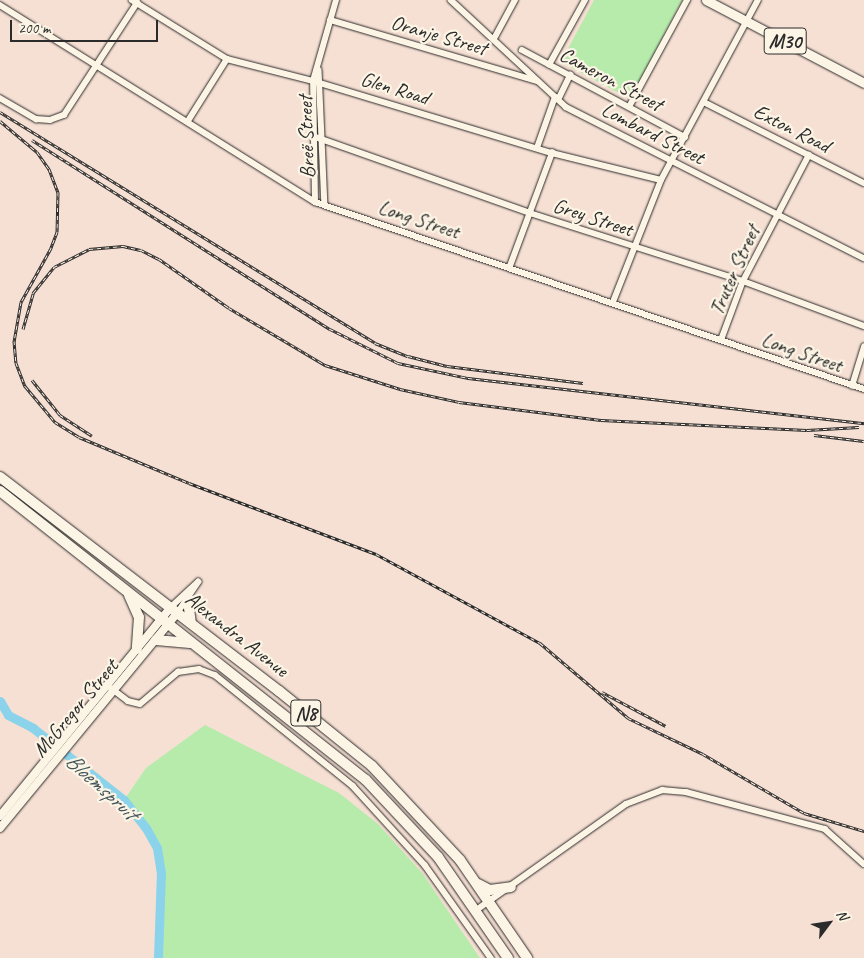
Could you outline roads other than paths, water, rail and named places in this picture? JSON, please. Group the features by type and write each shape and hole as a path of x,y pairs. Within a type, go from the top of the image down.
{"highway":[{"name":"Alexandra Avenue","path":"0,476 175,610 372,766 427,821 474,880 527,958"},
{"name":"Alexandra Avenue","path":"0,491 126,591 205,650 366,780 417,833 475,910 508,958"},
{"path":"126,591 139,617 137,649"},
{"path":"188,600 191,623"},
{"path":"156,640 180,640 205,650"},
{"path":"417,833 427,821"},
{"path":"474,880 490,890 511,887"}],"main road":[{"name":"M30","path":"706,0 864,83"},
{"name":"McGregor Street","path":"0,828 65,740 109,687 137,649 175,610"},
{"name":"McGregor Street","path":"109,687 156,640 165,621"},
{"name":"McGregor Street","path":"0,816 52,757"}],"street":[{"name":"Breë Street","path":"315,202 314,80 336,0"},
{"name":"Lombard Street","path":"452,0 495,37 556,98 672,161 864,258"},
{"path":"495,37 515,0"},
{"path":"549,64 585,0"},
{"path":"629,107 687,0"},
{"path":"613,302 661,180 758,0"},
{"path":"0,98 36,119 57,118 70,110 98,66 134,2"},
{"name":"Glen Road","path":"134,2 227,60 314,80 552,153 661,180"},
{"name":"Long Street","path":"0,6 188,121 315,202 510,266 864,389"},
{"name":"Oranje Street","path":"330,20 539,82"},
{"name":"Cameron Street","path":"522,50 685,137"},
{"path":"188,121 227,60"},
{"name":"Breë Street","path":"318,68 321,83 324,205"},
{"path":"537,148 556,98 570,75"},
{"name":"Exton Road","path":"704,102 864,184"},
{"name":"Grey Street","path":"313,136 530,213 743,281 864,326"},
{"path":"510,266 552,153"},
{"name":"Truter Street","path":"721,340 743,281 809,155"},
{"path":"852,386 864,347"},
{"path":"198,582 188,600 175,610 198,582"},
{"path":"109,687 128,701 140,704 178,672 199,669 215,675 354,786 425,864 491,958"},
{"path":"475,910 511,887 626,804 662,790 686,792 826,830 864,864"}],"waterway":[{"name":"Bloemspruit","path":"0,701 8,715 33,728 124,800 146,828 157,848 161,872 158,958"}],"railway":[{"path":"0,112 375,343 408,356 447,366 583,383"},
{"path":"0,121 37,152 49,169 58,192 57,232 51,248 21,302 14,341 16,363 25,386 55,422 79,437 189,483 376,554 540,643 628,718 703,754 804,813 864,831"},
{"path":"32,140 330,329 398,363 468,378 864,423"},
{"path":"23,329 33,293 54,267 89,249 123,246 141,250 159,259 229,308 325,365 400,389 459,402 601,420 807,430 859,427"},
{"path":"32,380 60,415 92,436"},
{"path":"814,435 864,441"},
{"path":"602,692 666,726"}]}
